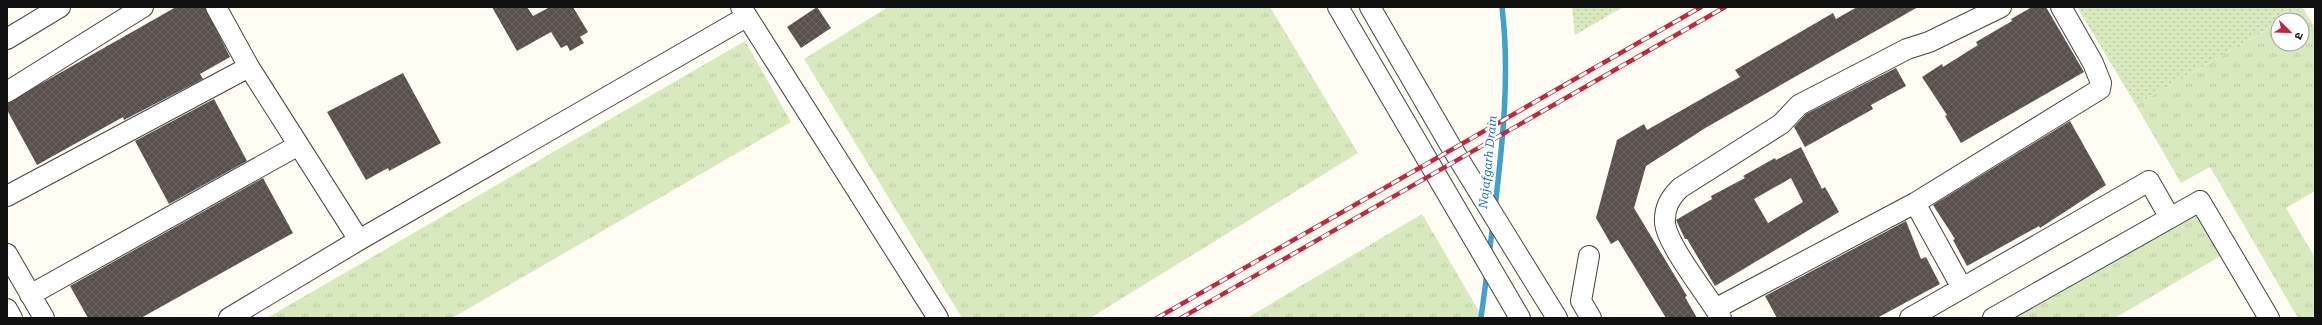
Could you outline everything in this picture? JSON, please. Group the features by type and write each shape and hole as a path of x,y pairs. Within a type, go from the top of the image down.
{"street":[{"path":"7,39 60,7"},
{"path":"7,92 143,7"},
{"path":"216,7 249,67 359,240"},
{"path":"1338,7 1520,317"},
{"path":"1370,7 1450,145 1528,268 1557,318"},
{"path":"2001,7 1929,42 1907,48 1799,105 1781,124 1680,188 1670,198 1666,209 1665,224 1670,240 1718,313 1915,203 2100,89 2101,83 2093,64 2060,7"},
{"path":"229,318 744,12 938,318"},
{"path":"7,196 249,67"},
{"path":"30,295 298,146"},
{"path":"1910,318 2149,181 2169,216"},
{"path":"1993,318 2169,216 2200,201 2269,318"},
{"path":"1915,203 1962,288"},
{"path":"7,254 44,318"},
{"path":"1589,256 1581,301 1591,318"},
{"path":"7,309 12,318"}],"green space":[{"path":"888,7 1270,7 1358,153 1090,318 962,318 804,59"},
{"path":"1572,7 1623,7 1575,35"},
{"path":"2077,7 2303,7 2296,12 2270,12 2270,28 2136,105"},
{"path":"2303,8 2305,12 2296,12"},
{"path":"2310,20 2315,28 2315,191 2286,208 2315,258 2315,318 2298,318 2210,167 2181,183 2136,105 2270,28 2270,52 2310,52"},
{"path":"745,41 791,122 452,318 267,318"},
{"path":"2196,212 2222,255 2115,318 2015,318"},
{"path":"1422,214 1483,318 1247,318"}],"building":[{"path":"176,7 205,7 230,57 200,74 203,79 124,120 123,117 37,165 7,110 7,103"},
{"path":"492,7 527,7 533,16 550,7 573,7 588,32 580,37 584,43 570,51 567,45 561,48 551,32 517,51"},
{"path":"817,7 831,28 801,48 787,27"},
{"path":"1857,7 1918,7 1707,127 1646,166 1634,208 1687,296 1685,297 1697,318 1666,318 1618,240 1611,244 1596,218 1617,140 1644,124 1647,130 1740,77 1735,70 1833,13 1836,19"},
{"path":"2032,7 2046,7 2084,72 1961,143 1945,116 1947,115 1922,77 1942,64 1943,67 1978,45 1976,42 2012,21 2011,19"},
{"path":"1896,68 1906,86 1871,105 1873,109 1805,147 1794,127 1806,114"},
{"path":"403,73 441,143 389,171 388,168 366,180 327,112"},
{"path":"214,99 247,161 169,204 135,141"},
{"path":"2070,121 2106,185 2040,228 2039,226 1967,266 1953,240 1955,239 1933,205"},
{"path":"1801,147 1822,189 1825,187 1839,212 1715,286 1687,239 1685,239 1676,220 1712,199 1711,196 1745,178 1743,176 1775,158 1776,160","holes":["1791,178 1803,202 1768,223 1754,199"]},
{"path":"263,178 293,233 141,318 88,318 70,286"},
{"path":"1906,221 1921,259 1926,257 1940,284 1877,318 1777,318 1765,296"}],"waterway":[{"name":"Najafgarh Drain","path":"1495,207 1501,157 1505,82 1502,7"},
{"name":"Najafgarh Drain","path":"1489,254 1493,225"},
{"name":"Najafgarh Drain","path":"1481,318 1487,273"}],"railway":[{"path":"1157,318 1701,7"},
{"path":"1181,318 1725,7"}]}
